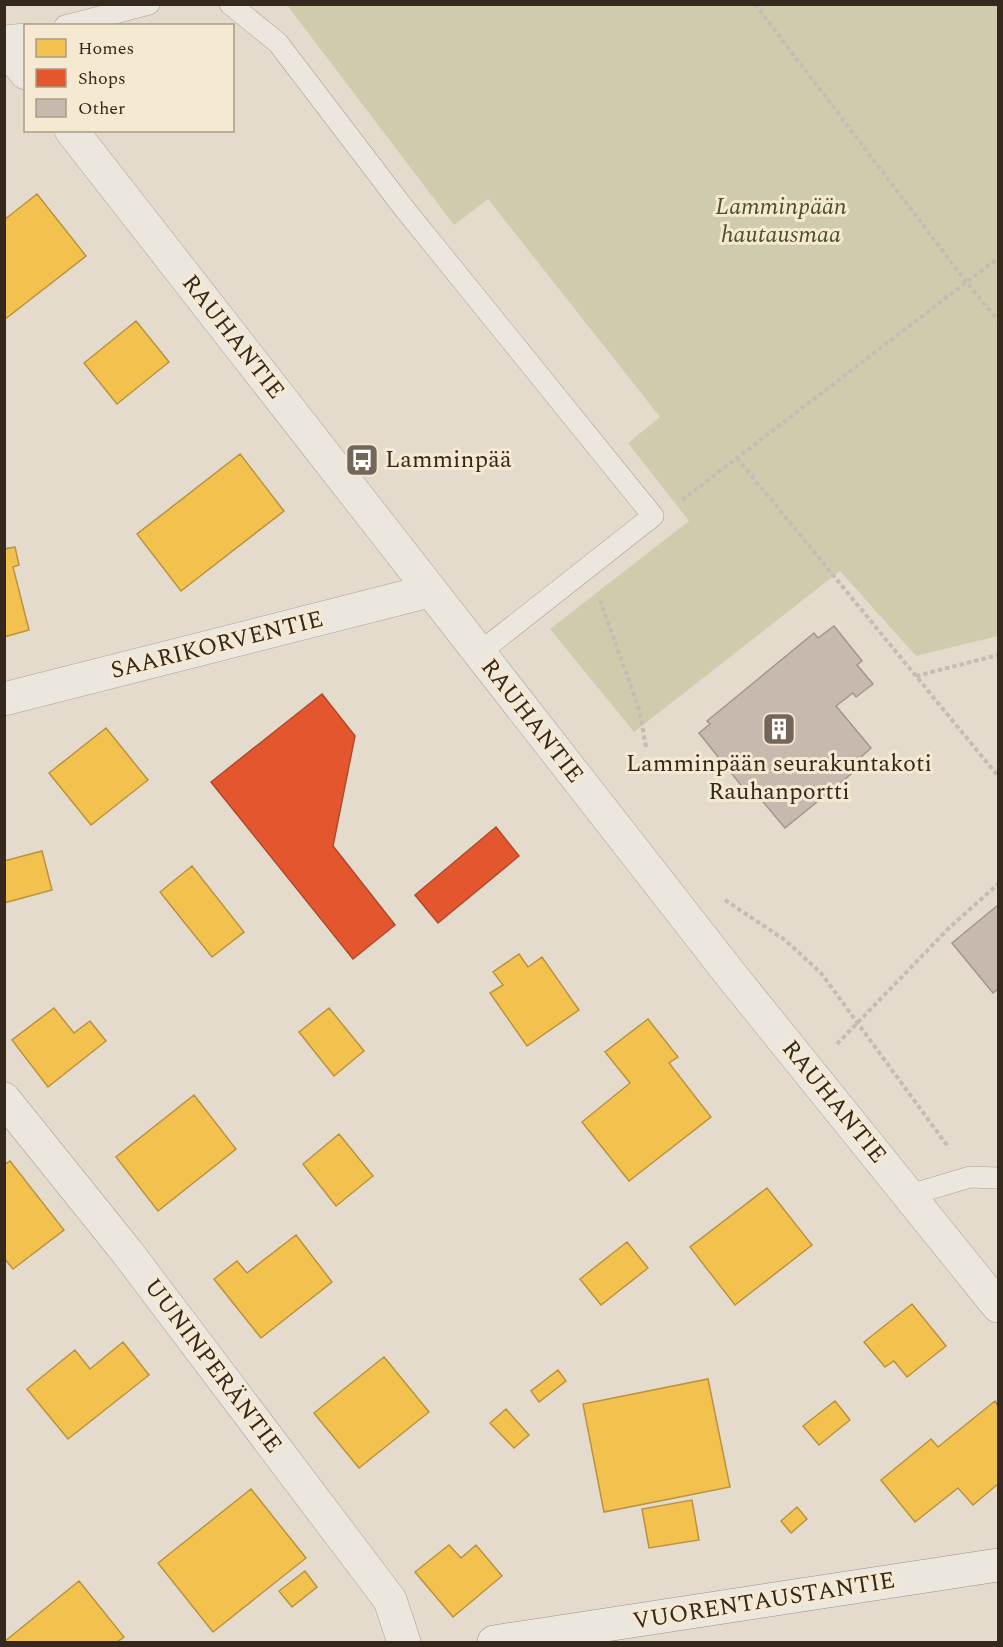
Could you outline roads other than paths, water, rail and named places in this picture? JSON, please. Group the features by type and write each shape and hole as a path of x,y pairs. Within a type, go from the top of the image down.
{"street":[{"path":"4,46 24,71"},
{"name":"RAUHANTIE","path":"73,132 429,591 810,1072 999,1306"},
{"name":"SAARIKORVENTIE","path":"4,699 429,591"},
{"name":"UUNINPERÄNTIE","path":"4,1099 127,1252 390,1600 404,1642"},
{"name":"VUORENTAUSTANTIE","path":"494,1642 999,1565"}],"lane":[{"path":"73,24 149,4"},
{"path":"230,4 278,43 403,207 653,516 479,653"},
{"path":"4,36 24,34"},
{"path":"910,1195 970,1177 999,1178"}],"place":[{"name":"Lamminpää","path":"362,460"},
{"name":"Lamminpään seurakuntakoti Rauhanportti","path":"779,729"}],"park label":[{"name":"Lamminpään hautausmaa","path":"781,221"}]}
